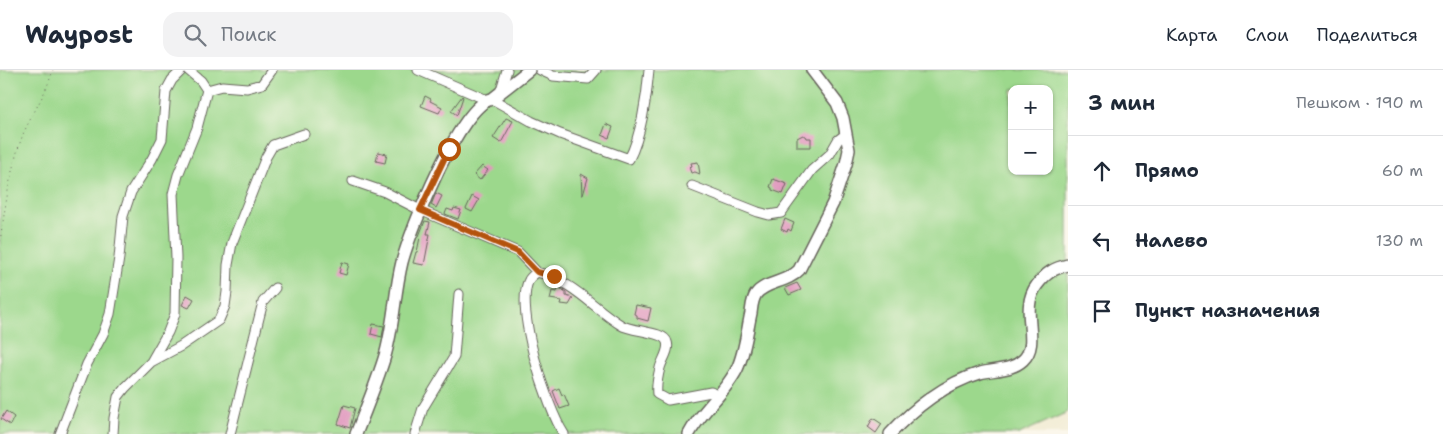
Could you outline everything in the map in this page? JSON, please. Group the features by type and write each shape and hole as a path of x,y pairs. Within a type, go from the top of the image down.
{"street":[{"path":"60,434 87,364 103,334 110,314 119,258 123,216 131,192 162,139 166,91 172,80 182,70"},
{"path":"113,434 118,397 151,362 168,332 175,314 176,258 173,194 178,175 197,128 207,90 201,81 188,70"},
{"path":"207,90 222,86 247,88 262,84 272,70"},
{"path":"418,70 493,98 560,134 629,159 640,122 649,70"},
{"path":"493,98 507,70"},
{"path":"356,434 384,358 402,262 420,210 443,160 462,128 493,98 529,70"},
{"path":"540,70 553,76 588,79 596,70"},
{"path":"689,434 697,421 730,381 739,363 753,300 760,290 792,277 799,270 833,203 849,150 837,103 812,70"},
{"path":"151,362 181,346 219,320 225,306 228,265 232,243 266,158 273,145 304,134"},
{"path":"692,186 758,212 770,215 781,213 812,170 830,154 838,140 846,134"},
{"path":"353,181 385,192 420,210 518,252 537,272 554,276 622,326 658,335 665,339 668,343 667,350 660,368 656,388 657,394 662,399 668,400 704,392 711,392 718,396"},
{"path":"890,434 905,418 929,399 955,384 981,373 1015,366 1024,359 1029,353 1031,344 1028,314 1032,292 1046,274 1056,268 1068,265"},
{"path":"537,272 529,279 524,308 527,326 545,390 558,425 564,434"},
{"path":"230,434 264,302 275,288"},
{"path":"415,434 427,402 454,356 459,294"}],"path":[{"path":"0,241 10,179 24,133 49,85 53,70"}],"green space":[{"path":"0,70 1068,70 1068,412 1019,434 0,434"}],"building":[{"path":"425,96 442,107 439,113 421,106"},
{"path":"463,97 457,115 451,111"},
{"path":"506,118 513,121 501,143 493,138"},
{"path":"606,124 613,127 609,138 602,135"},
{"path":"803,135 811,138 811,147 797,147 797,138"},
{"path":"378,152 387,154 385,163 376,161"},
{"path":"698,162 700,174 691,173 689,167 692,166 691,163"},
{"path":"482,166 488,170 480,180 474,175"},
{"path":"581,174 588,178 583,195 582,195"},
{"path":"773,179 787,184 783,194 772,190 770,187"},
{"path":"436,193 442,196 436,208 431,205"},
{"path":"472,196 479,200 472,212 466,209"},
{"path":"454,208 461,210 458,219 445,214 447,209 453,211"},
{"path":"785,219 794,223 791,231 788,229 787,232 781,229"},
{"path":"425,221 430,222 427,234 430,234 424,265 413,263 417,252 419,236"},
{"path":"342,262 349,264 346,275 339,273"},
{"path":"797,283 801,290 789,295 785,288"},
{"path":"558,287 566,292 566,296 573,298 569,305 561,304 562,301 550,299 552,291 557,292"},
{"path":"187,295 194,299 189,308 182,305"},
{"path":"636,305 651,308 648,321 637,318 637,315 634,314"},
{"path":"373,324 384,326 382,337 371,334"},
{"path":"559,388 569,406 560,409 553,391"},
{"path":"344,405 355,408 350,428 338,424"},
{"path":"6,411 14,417 10,425 1,419"},
{"path":"873,418 882,424 876,433 868,427"}],"route":[{"path":"449,149 420,210 518,252 537,272 554,276"}]}
